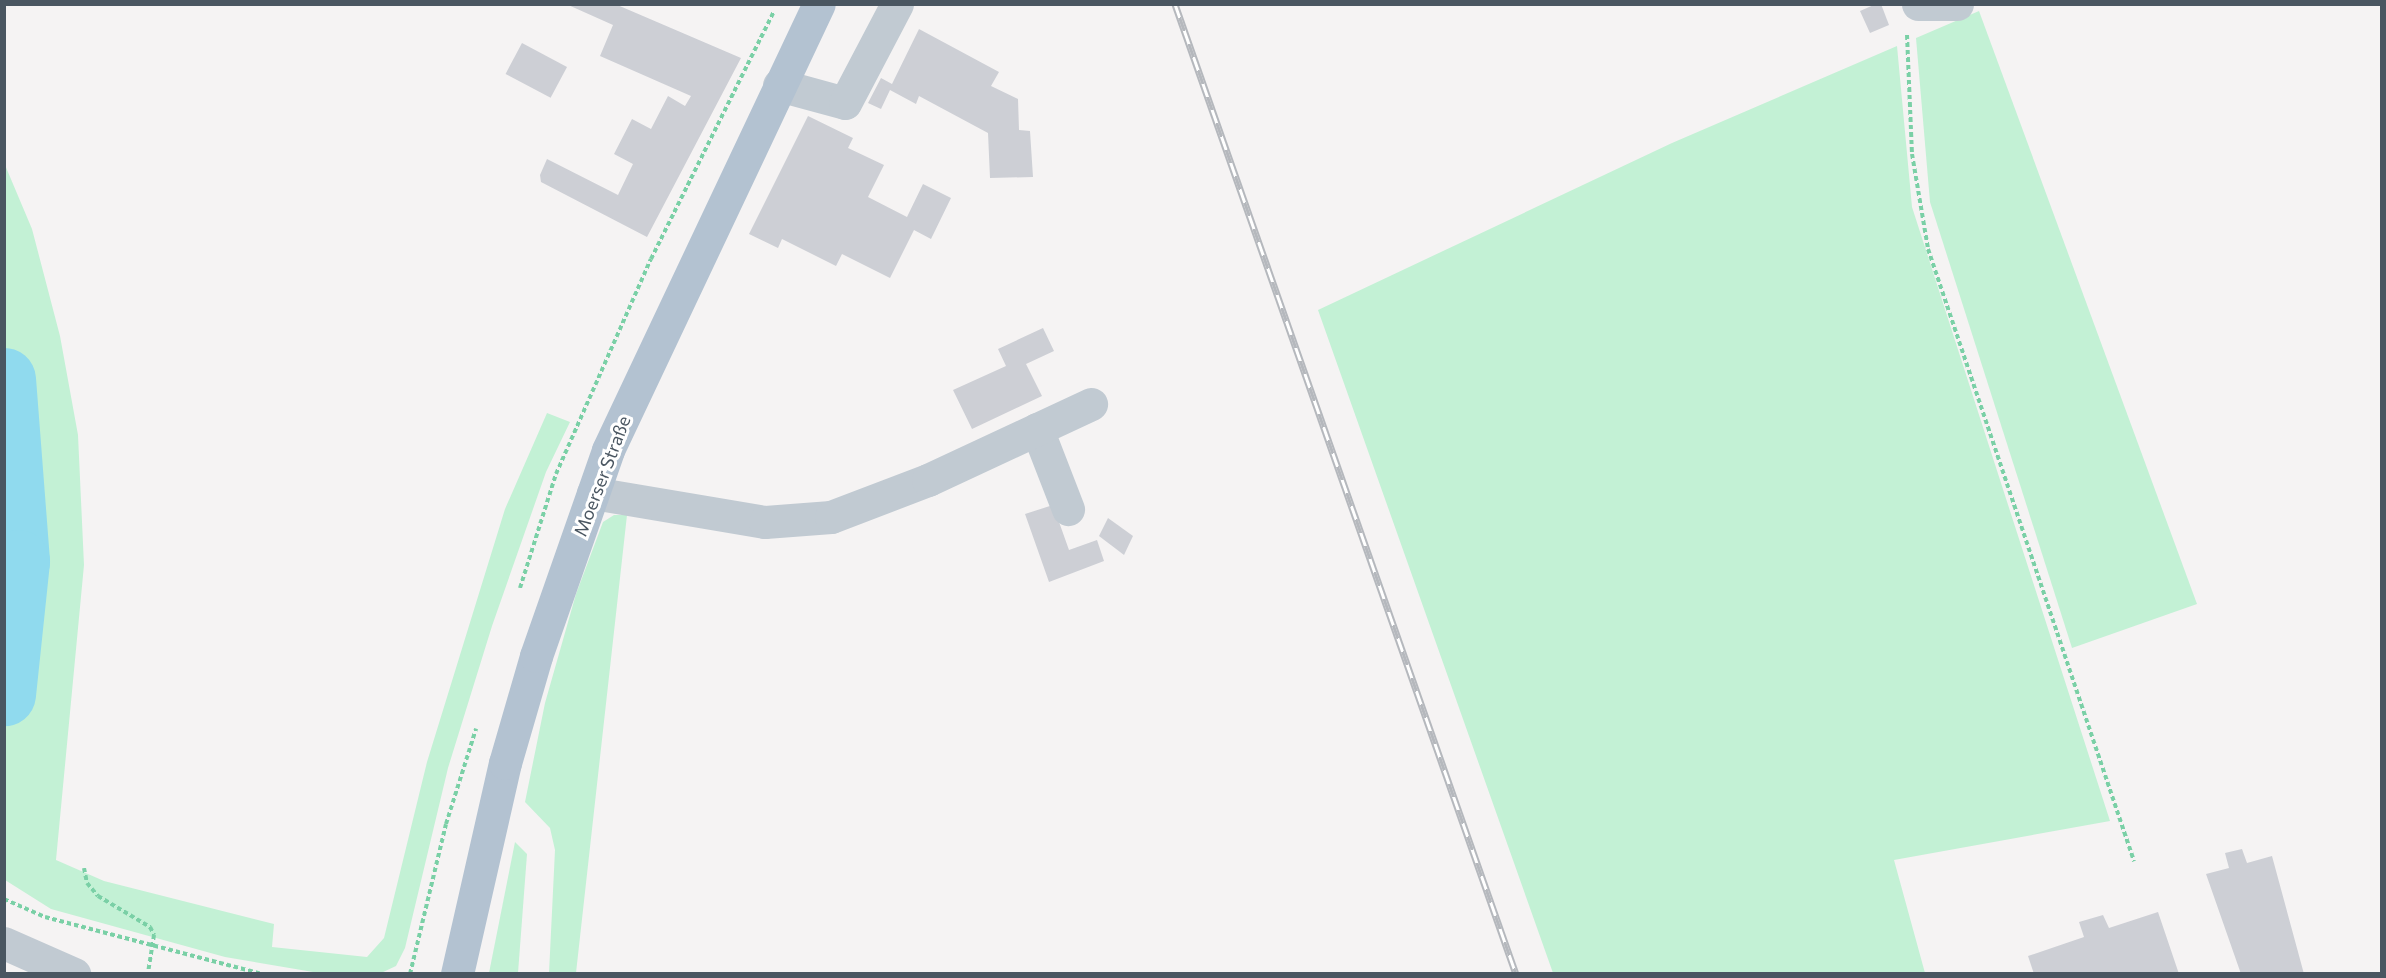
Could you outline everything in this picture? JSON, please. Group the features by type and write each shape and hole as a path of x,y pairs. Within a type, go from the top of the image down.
{"main road":[{"name":"Moerser Straße","path":"457,974 505,763 536,656 608,450 819,4"}],"street":[{"path":"779,85 845,103 897,4"},
{"path":"1914,15 1957,4"},
{"path":"593,493 765,522 831,517 928,480 1091,404"},
{"path":"1038,429 1068,509"},
{"path":"4,942 74,974"}],"path":[{"path":"1914,15 1905,46 1912,154 1928,249 2134,861"},
{"path":"84,868 87,883 98,896 150,927 153,947 148,974"},
{"path":"4,899 45,917 263,974"}],"green space":[{"path":"1979,11 2197,604 2072,648 1930,202 1916,38"},
{"path":"1897,46 1912,207 2110,821 1894,860 1925,973 1553,973 1318,310 1672,143"},
{"path":"5,165 32,229 60,336 78,435 84,565 56,860 104,881 274,924 272,947 367,957 384,938 427,762 505,509 547,413 570,422 546,472 492,626 448,768 405,948 396,966 381,973 319,973 225,957 51,909 5,880"},
{"path":"614,515 627,515 576,973 549,973 555,850 550,828 525,802 545,703 576,594 603,522"},
{"path":"515,842 527,854 518,973 489,973"}],"building":[{"path":"566,4 615,4 741,58 647,237 541,182 540,175 547,159 618,195 633,164 614,154 632,119 651,129 668,96 685,106 691,96 600,56 613,25"},
{"path":"1881,4 1889,25 1870,33 1860,11"},
{"path":"919,29 999,72 991,86 1018,99 1019,130 1030,131 1033,177 990,178 988,133 919,96 916,104 890,90 881,109 868,103 881,78 892,84"},
{"path":"522,43 567,67 551,98 506,74"},
{"path":"808,116 853,138 848,148 884,165 868,197 907,217 923,184 951,198 931,239 914,230 890,278 842,254 836,266 782,239 778,248 749,234"},
{"path":"1043,328 1054,351 1026,364 1042,396 972,429 953,390 1006,366 998,349"},
{"path":"1053,505 1069,550 1097,540 1104,561 1049,582 1025,514"},
{"path":"1108,518 1133,536 1124,555 1099,536"},
{"path":"2242,849 2247,863 2272,856 2304,974 2241,974 2206,874 2229,868 2225,853"},
{"path":"2158,912 2179,974 2034,974 2028,956 2084,937 2079,922 2103,915 2109,928"}],"waterway":[{"path":"4,379 18,561 4,694"}],"railway":[{"path":"1175,4 1516,974"}]}
